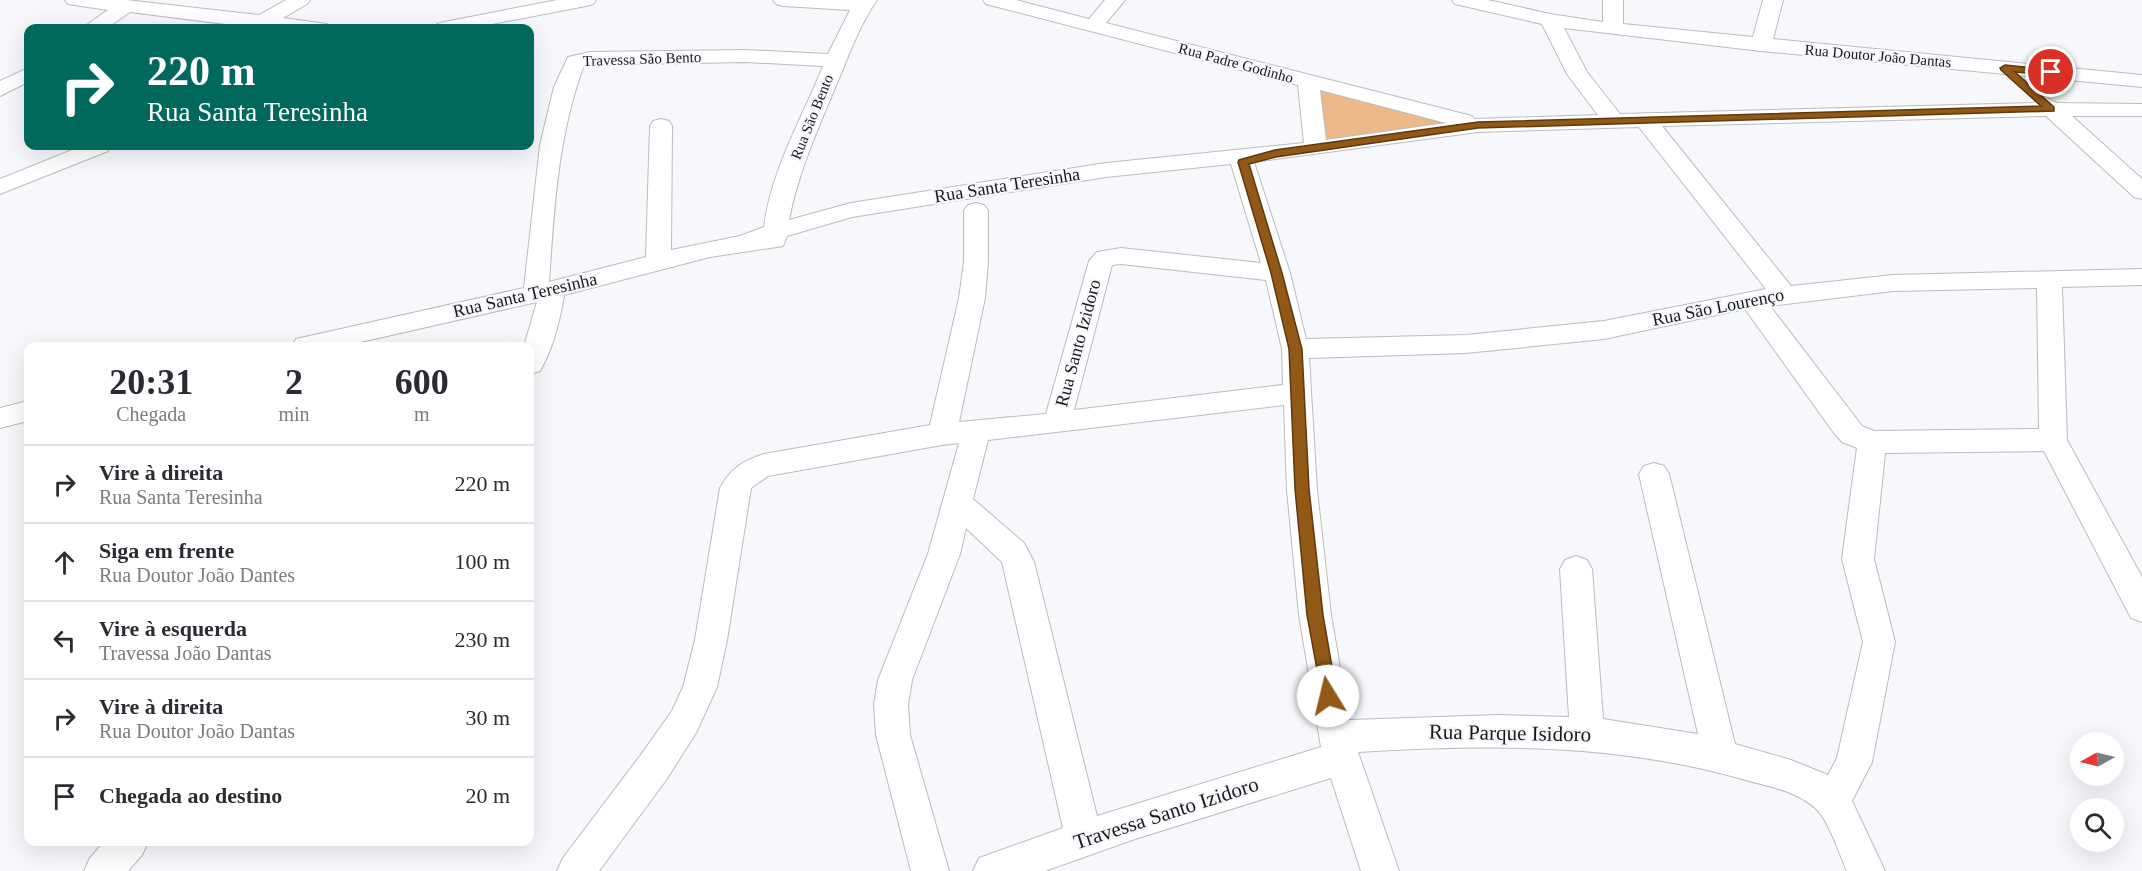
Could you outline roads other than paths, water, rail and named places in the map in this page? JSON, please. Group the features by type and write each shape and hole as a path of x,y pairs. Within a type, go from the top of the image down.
{"street":[{"path":"75,0 125,7 158,5 271,24"},
{"path":"259,23 300,0"},
{"path":"464,24 586,0"},
{"path":"783,0 865,3"},
{"name":"Rua Padre Godinho","path":"993,0 1478,125"},
{"path":"1094,25 1115,0"},
{"name":"Rua Doutor João Dantas","path":"1462,0 1550,20 1614,29 2142,81"},
{"path":"1613,0 1614,29"},
{"path":"1761,45 1773,0"},
{"name":"Rua São Bento","path":"774,235 779,207 795,160 836,61 865,3"},
{"path":"101,24 125,7"},
{"path":"1550,20 1566,57 1615,122"},
{"name":"Travessa São Bento","path":"544,291 543,196 557,119 575,61 590,58 745,56 836,61"},
{"path":"2005,68 2142,192"},
{"path":"0,90 24,76"},
{"path":"1308,81 1316,147"},
{"path":"1478,125 2050,109 2142,110"},
{"path":"1646,121 1784,294"},
{"name":"Rua Santa Teresinha","path":"774,235 976,210 1241,159 1478,125"},
{"path":"658,262 662,126"},
{"path":"0,187 90,150"},
{"path":"1241,159 1276,273 1295,349 1302,489 1315,615 1338,748 1380,871"},
{"name":"Rua Santa Teresinha","path":"322,342 744,243 774,235 820,217 884,204 1106,170 1241,159"},
{"path":"942,434 972,298 976,262 976,210"},
{"name":"Rua Santo Izidoro","path":"1057,423 1101,261 1120,256 1276,273"},
{"name":"Rua São Lourenço","path":"1295,349 1466,344 1604,330 1751,298 1893,283 2142,277"},
{"path":"2049,280 2053,440 2142,608"},
{"path":"534,355 541,338 544,291"},
{"path":"1751,298 1852,434 1872,442 2053,440"},
{"name":"Rua Santo Izidoro","path":"576,871 653,768 684,722 700,687 711,640 735,488 750,470 764,465 942,434 1057,423 1297,393"},
{"path":"0,418 24,412"},
{"path":"930,871 893,735 891,705 895,680 944,554 976,430"},
{"path":"1866,871 1833,800 1854,762 1879,642 1858,559 1872,442"},
{"path":"1654,474 1720,754"},
{"path":"958,503 1013,552 1018,562 1084,839"},
{"path":"1576,569 1587,733"},
{"name":"Rua Parque Isidoro","path":"1338,748 1491,729 1587,733 1720,754 1808,782 1833,800"},
{"name":"Travessa Santo Izidoro","path":"992,871 1338,748"},
{"path":"104,871 126,846"}]}
